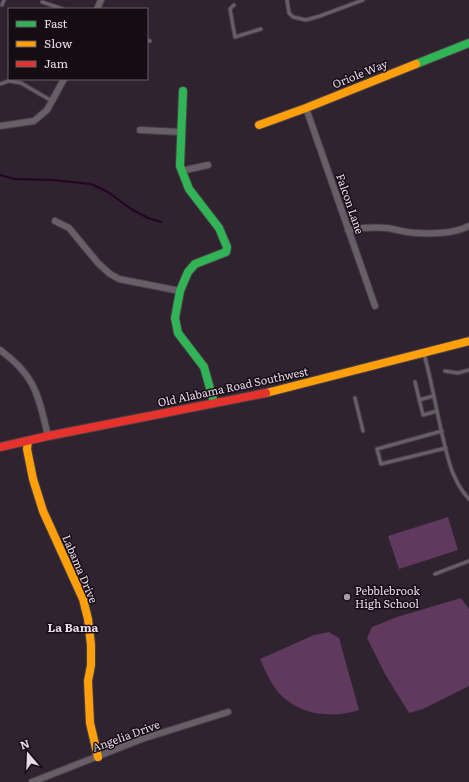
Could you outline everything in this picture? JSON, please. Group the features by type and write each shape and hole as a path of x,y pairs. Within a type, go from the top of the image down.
{"street":[{"name":"Oriole Way","path":"259,125 306,108 469,43"},
{"path":"0,126 34,121 47,110 63,80"},
{"path":"184,91 181,132 181,171 190,189 219,228 227,248 226,252 195,264 188,272 180,292 174,318 178,333 204,367 214,403"},
{"name":"Falcon Lane","path":"306,108 375,306"},
{"path":"140,130 181,132"},
{"path":"181,171 208,165"},
{"path":"55,221 69,228 98,263 110,274 119,279 180,292"},
{"path":"348,230 385,228 417,233 445,233 469,226"},
{"name":"Old Alabama Road Southwest","path":"0,447 48,436 276,391 469,341"},
{"path":"0,350 14,360 27,375 37,393 48,436"},
{"name":"Labama Drive","path":"28,441 27,449 43,511 83,599 88,619 91,645 91,665 88,682 90,723 98,757"},
{"name":"Angelia Drive","path":"32,782 142,739 228,712"}],"lane":[{"path":"2,5 4,0"},
{"path":"287,0 289,13 293,17 306,20 363,0"},
{"path":"42,2 60,8"},
{"path":"234,5 230,9 235,37 261,29"},
{"path":"0,84 9,81 21,83 52,101"},
{"path":"424,352 431,377 433,396 450,467 461,490 469,499"},
{"path":"446,371 458,373 469,370"},
{"path":"415,382 423,415 437,412"},
{"path":"419,400 433,396"},
{"path":"355,398 364,431"},
{"path":"442,431 377,449 381,464 446,448"},
{"path":"435,574 469,561"}],"shaded area":[{"path":"448,517 458,550 399,569 388,536"},
{"path":"461,598 469,609 469,686 423,709 409,713 385,674 367,638 372,627 397,617"},
{"path":"329,632 339,638 359,710 348,713 326,714 316,713 295,706 278,692 270,680 260,659 314,635"}],"waterway":[{"path":"0,175 15,179 53,180 91,184 108,192 131,209 148,218 161,222"}],"traffic: fast":[{"path":"416,64 469,43"},
{"path":"183,91 180,166 189,189 219,228 227,247 226,252 195,264 188,272 180,291 175,318 178,333 204,367 214,403"}],"traffic: slow":[{"path":"259,125 416,64"},
{"path":"266,393 469,341"},
{"path":"28,441 27,449 33,479 43,511 83,599 88,619 91,645 91,665 88,681 90,723 98,757"}],"traffic: jam":[{"path":"0,447 48,436 266,393"}],"place":[{"name":"Pebblebrook High School","path":"347,597"}],"district":[{"name":"La Bama","path":"73,628"}]}
